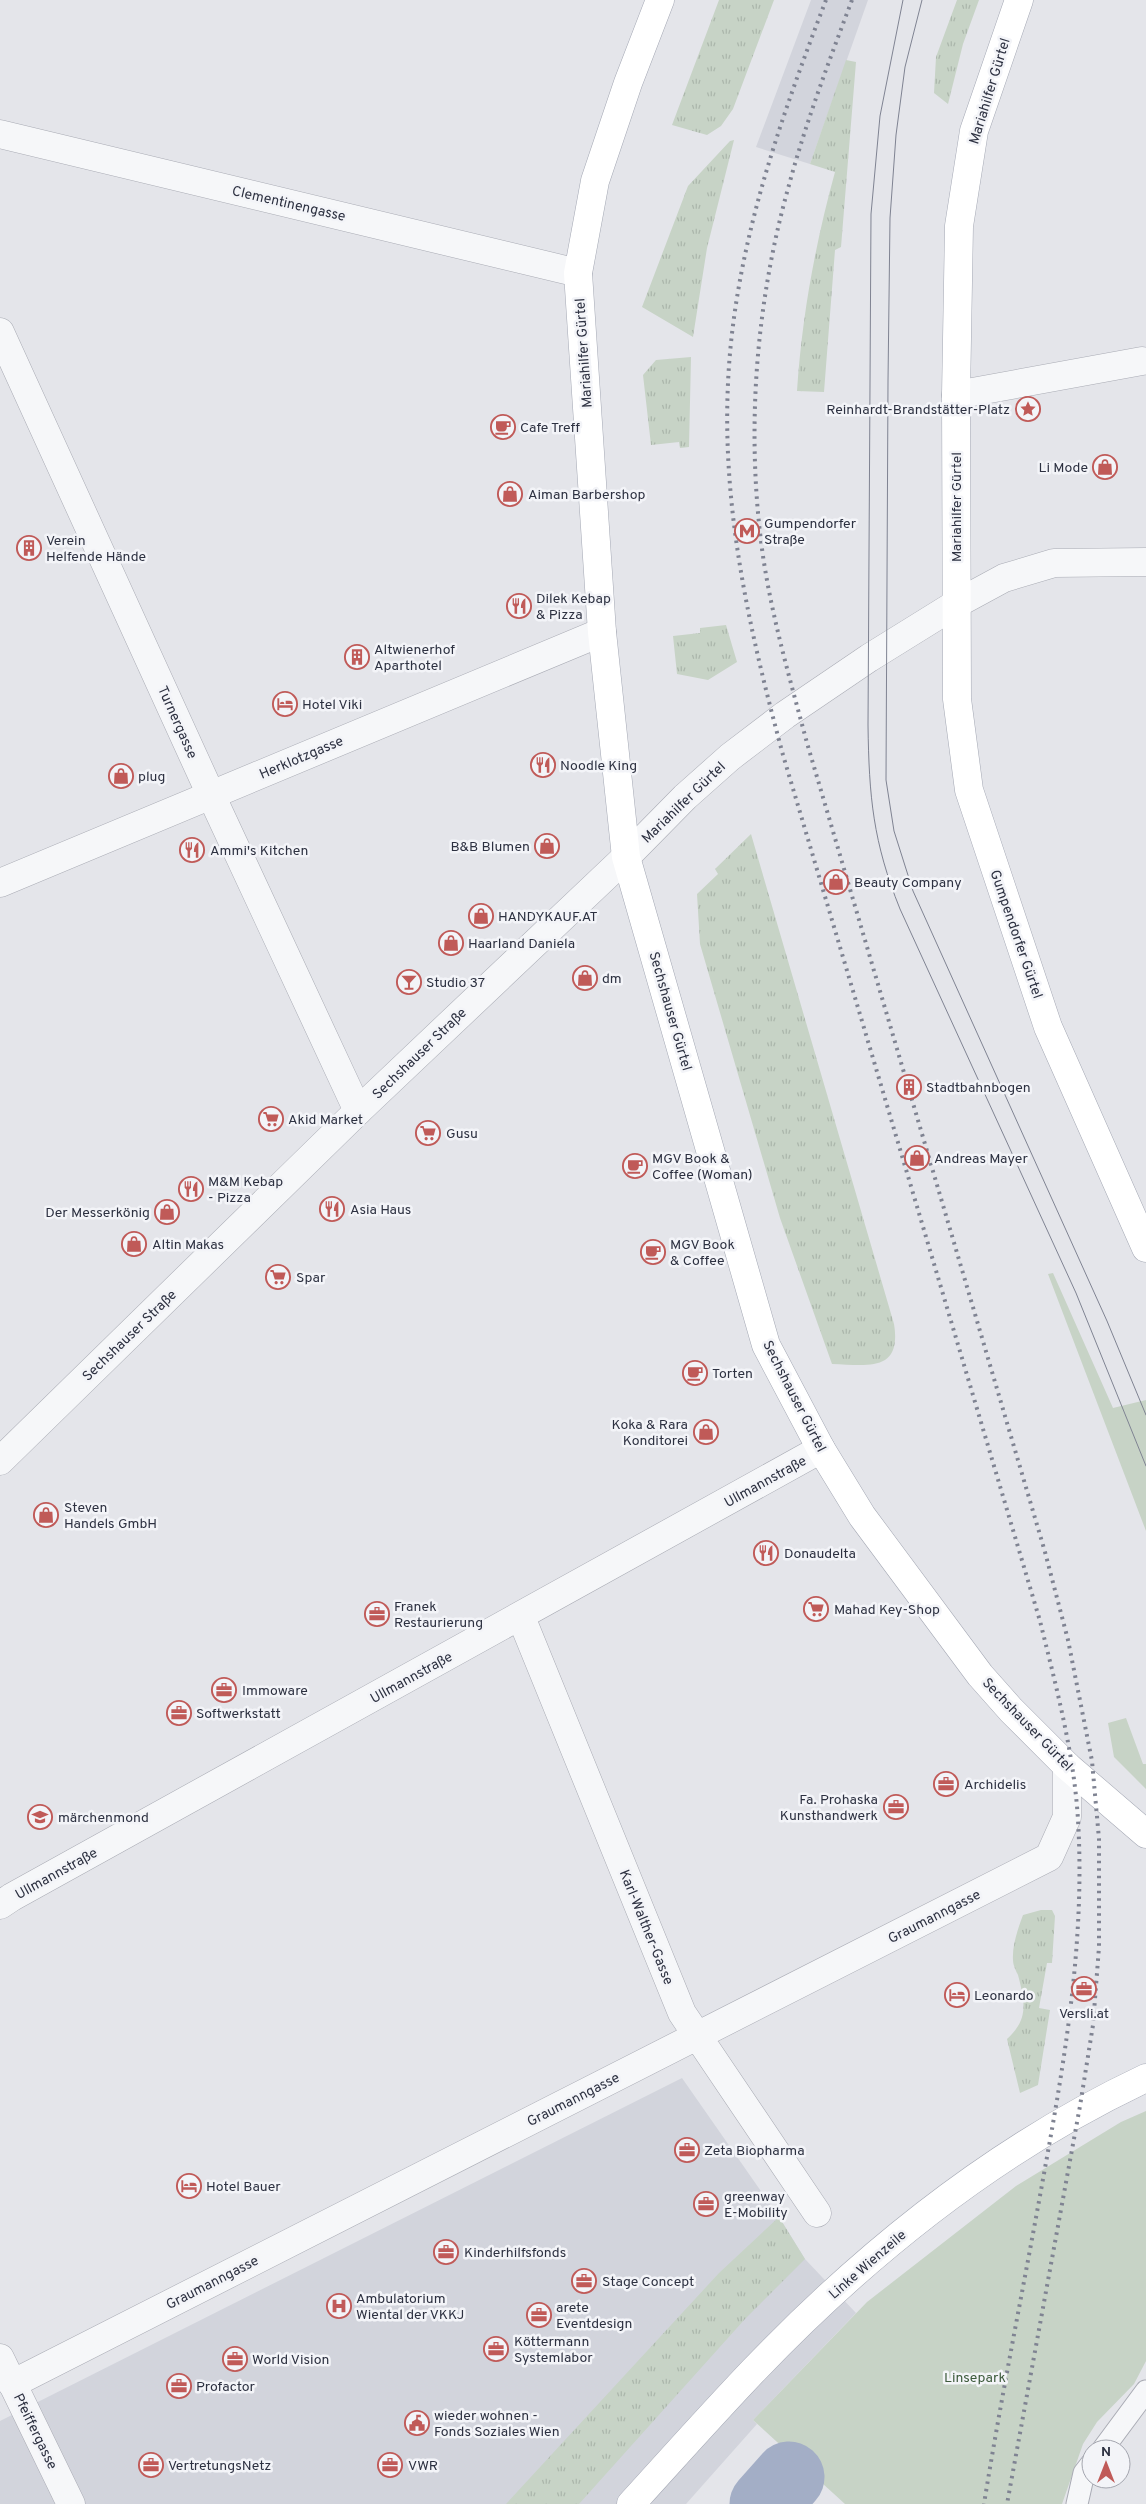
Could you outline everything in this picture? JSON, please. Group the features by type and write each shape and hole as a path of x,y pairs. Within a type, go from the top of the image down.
{"main road":[{"name":"Mariahilfer Gürtel","path":"626,857 602,632 578,273 595,182 628,83 660,0"},
{"name":"Mariahilfer Gürtel","path":"956,604 956,395 959,226 972,140 1019,0"},
{"name":"Gumpendorfer Gürtel","path":"956,604 957,700 968,790 1048,1027 1146,1248"},
{"name":"Sechshauser Gürtel","path":"626,857 766,1345 821,1449 862,1516 980,1675 1011,1710 1068,1766 1146,1834"},
{"path":"1138,2082 1146,2057"},
{"name":"Linke Wienzeile","path":"631,2504 754,2369 826,2300 941,2202 1005,2156 1068,2118 1138,2082"}],"street":[{"name":"Clementinengasse","path":"0,134 578,273"},
{"name":"Turnergasse","path":"0,332 211,795 358,1111"},
{"path":"956,395 1142,361"},
{"path":"956,604 1004,578 1054,563 1146,562"},
{"name":"Mariahilfer Gürtel","path":"626,857 685,797 730,757 848,672 956,604"},
{"name":"Herklotzgasse","path":"0,883 602,632"},
{"name":"Sechshauser Straße","path":"0,1461 358,1111 626,857"},
{"name":"Ullmannstraße","path":"0,1906 12,1897 521,1617 821,1449"},
{"name":"Karl-Walther-Gasse","path":"521,1617 682,2013 817,2213"},
{"name":"Graumanngasse","path":"12,2384 1049,1857 1068,1817 1068,1766"},
{"name":"Pfeiffergasse","path":"0,2358 71,2504"}],"lane":[{"path":"1110,2439 1146,2391"},
{"path":"1077,2504 1081,2486"}],"shaded area":[{"path":"811,0 868,0 810,164 756,147"},
{"path":"682,2078 779,2217 805,2259 856,2313 753,2420 757,2424 686,2504 0,2504 0,2421"}],"green space":[{"path":"719,0 774,0 733,109 721,126 707,135 672,125"},
{"path":"957,0 979,0 963,44 948,104 934,93 936,57"},
{"path":"846,60 856,62 841,247 835,250 824,392 797,391 802,335 810,281 821,226 835,172 810,164"},
{"path":"734,140 707,248 693,337 642,307 688,186 730,141"},
{"path":"691,357 689,447 680,448 679,442 651,445 643,375 656,360"},
{"path":"726,625 737,662 708,680 677,674 673,636 700,633 700,628"},
{"path":"751,834 894,1324 895,1340 893,1351 879,1363 869,1365 832,1364 780,1218 700,944 697,894 718,874 715,869"},
{"path":"1053,1273 1113,1408 1146,1400 1146,1531 1048,1274"},
{"path":"1126,1718 1143,1764 1146,1764 1146,1789 1114,1757 1108,1723"},
{"path":"1041,1910 1052,1910 1055,1916 1052,1963 1047,1963 1039,2008 1050,2010 1038,2085 1020,2093 1007,2039 1019,2024 1023,2010 1018,1975 1013,1962 1013,1949 1023,1915"},
{"name":"Linsepark","path":"1146,2111 1146,2361 1134,2384 1097,2422 1086,2439 1081,2439 1081,2450 1062,2504 845,2504 753,2420 867,2302 1016,2186 1121,2122"},
{"path":"779,2217 805,2259 745,2319 579,2504 506,2504 719,2273"}],"waterway":[{"path":"765,2504 789,2477"}],"tram line":[{"path":"903,0 880,116 871,214 868,725 871,797 874,819 884,862 900,909 1076,1293 1146,1466"},
{"path":"922,0 905,67 896,135 890,218 886,780 894,831 913,891 1107,1321 1146,1415"}],"railway":[{"path":"826,0 776,140 749,236 739,284 732,333 727,431 734,525 750,617 783,755 1040,1621 1058,1695 1073,1770 1078,1820 1079,1908 1067,2038 984,2504"},
{"path":"852,0 818,92 796,161 778,229 769,274 757,366 755,412 757,503 762,549 776,623 807,743 1045,1552 1068,1640 1092,1761 1099,1839 1099,1947 1093,2025 1080,2106 1007,2504"}],"place":[{"name":"Reinhardt-Brandstätter-Platz","path":"1028,409"},
{"name":"Cafe Treff","path":"503,427"},
{"name":"Li Mode","path":"1105,467"},
{"name":"Aiman Barbershop","path":"510,494"},
{"name":"Gumpendorfer Straße","path":"747,531"},
{"name":"Verein Helfende Hände","path":"29,548"},
{"name":"Dilek Kebap & Pizza","path":"519,606"},
{"name":"Altwienerhof Aparthotel","path":"357,657"},
{"name":"Hotel Viki","path":"285,704"},
{"name":"Noodle King","path":"543,765"},
{"name":"plug","path":"121,776"},
{"name":"B&B Blumen","path":"547,846"},
{"name":"Ammi's Kitchen","path":"192,850"},
{"name":"Beauty Company","path":"836,882"},
{"name":"HANDYKAUF.AT","path":"481,916"},
{"name":"Haarland Daniela","path":"451,943"},
{"name":"dm","path":"585,978"},
{"name":"Studio 37","path":"409,982"},
{"name":"Stadtbahnbogen","path":"909,1087"},
{"name":"Akid Market","path":"271,1119"},
{"name":"Gusu","path":"428,1133"},
{"name":"Andreas Mayer","path":"917,1158"},
{"name":"MGV Book & Coffee (Woman)","path":"635,1166"},
{"name":"M&M Kebap - Pizza","path":"191,1189"},
{"name":"Asia Haus","path":"332,1209"},
{"name":"Der Messerkönig","path":"167,1212"},
{"name":"Altin Makas","path":"134,1244"},
{"name":"MGV Book & Coffee","path":"653,1252"},
{"name":"Spar","path":"278,1277"},
{"name":"Torten","path":"695,1373"},
{"name":"Koka & Rara Konditorei","path":"706,1432"},
{"name":"Steven Handels GmbH","path":"46,1515"},
{"name":"Donaudelta","path":"766,1553"},
{"name":"Mahad Key-Shop","path":"816,1609"},
{"name":"Franek Restaurierung","path":"377,1614"},
{"name":"Immoware","path":"224,1690"},
{"name":"Softwerkstatt","path":"179,1713"},
{"name":"Archidelis","path":"946,1784"},
{"name":"Fa. Prohaska Kunsthandwerk","path":"896,1807"},
{"name":"märchenmond","path":"40,1817"},
{"name":"Versli.at","path":"1084,1989"},
{"name":"Leonardo","path":"957,1995"},
{"name":"Zeta Biopharma","path":"687,2150"},
{"name":"Hotel Bauer","path":"189,2186"},
{"name":"greenway E-Mobility","path":"706,2204"},
{"name":"Kinderhilfsfonds","path":"446,2252"},
{"name":"Stage Concept","path":"584,2281"},
{"name":"Ambulatorium Wiental der VKKJ","path":"339,2306"},
{"name":"arete Eventdesign","path":"539,2315"},
{"name":"Köttermann Systemlabor","path":"496,2349"},
{"name":"World Vision","path":"235,2359"},
{"name":"Profactor","path":"179,2386"},
{"name":"wieder wohnen - Fonds Soziales Wien","path":"417,2423"},
{"name":"VertretungsNetz","path":"151,2465"},
{"name":"VWR","path":"390,2465"}]}
